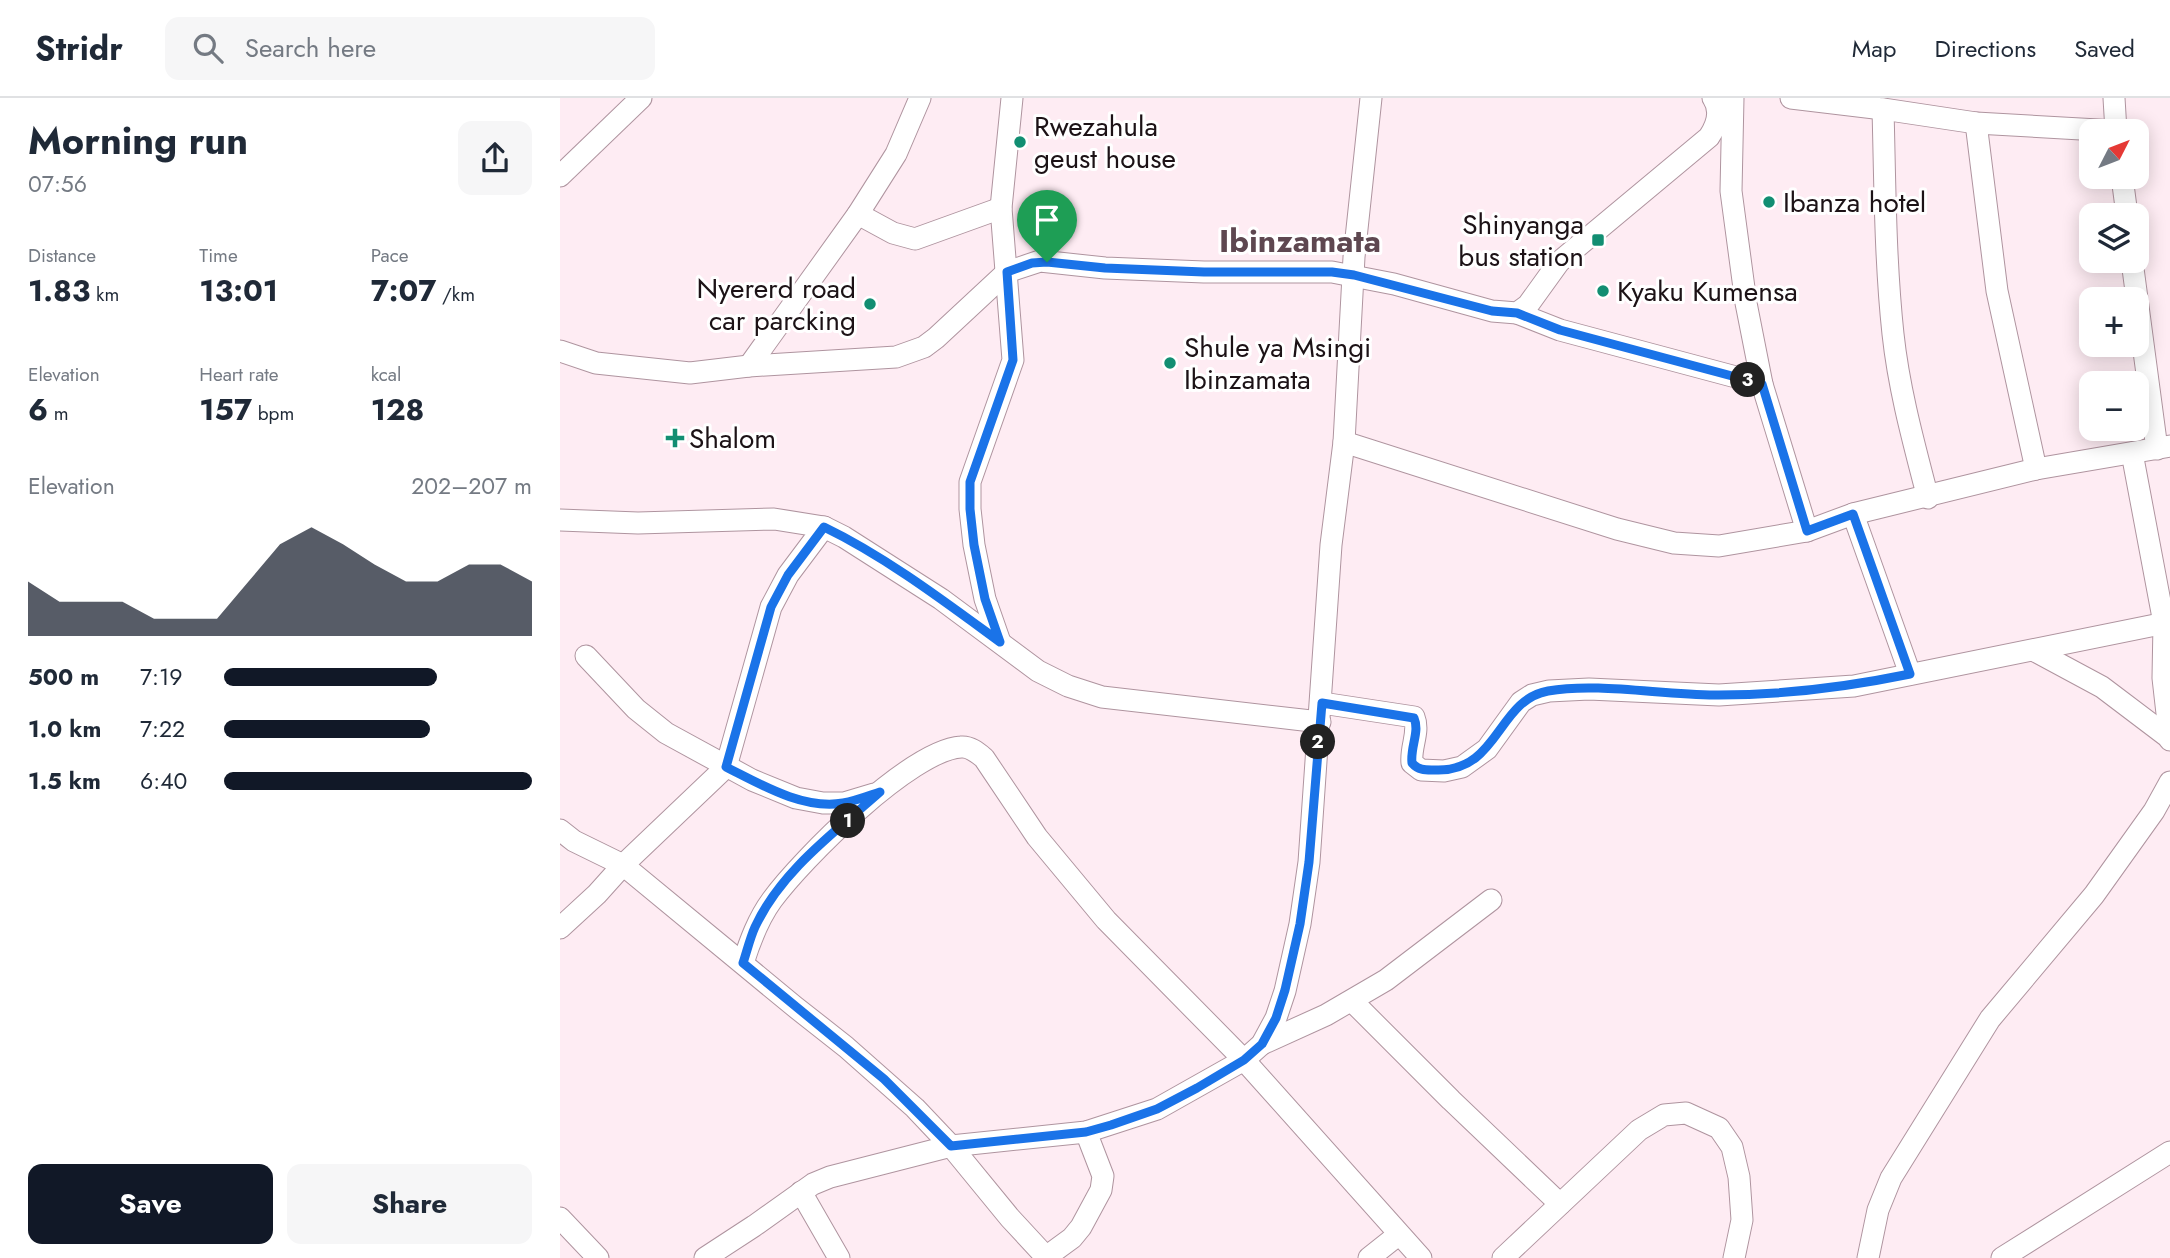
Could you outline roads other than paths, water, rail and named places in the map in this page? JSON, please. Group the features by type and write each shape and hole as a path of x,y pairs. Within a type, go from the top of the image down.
{"street":[{"path":"560,176 641,98"},
{"path":"749,366 858,214 896,154 920,98"},
{"path":"1000,642 985,599 974,545 970,482 1013,360 1001,208 1012,98"},
{"path":"1262,1044 1276,1018 1285,990 1300,924 1309,862 1331,545 1344,442 1354,257 1371,98"},
{"path":"1517,313 1528,305 1559,262 1709,137 1717,125 1718,106 1713,98"},
{"path":"1733,98 1731,191 1746,303 1762,384 1807,531"},
{"path":"1791,98 1841,101 1976,124 2079,129"},
{"path":"2114,98 2115,119"},
{"path":"1883,108 1886,232 1893,336 1907,418 1928,498"},
{"path":"1976,124 1997,291 2036,470"},
{"path":"858,214 893,233 915,239 1001,208"},
{"path":"560,351 596,363 690,373 907,355 936,338 1007,272 1040,261 1139,270 1332,272 1354,275 1492,311 1517,313 1560,330 1762,384"},
{"path":"1344,442 1550,509 1674,543 1719,546 1807,531 1853,514 2036,470 2164,448 2134,273"},
{"path":"2132,453 2167,622 2163,678 2169,738"},
{"path":"1853,514 1910,674"},
{"path":"560,520 638,523 774,519 824,527 941,599 1038,671 1068,686 1102,698 1414,718 1417,727 1411,757 1412,763 1421,770 1444,771 1462,768 1478,758 1521,702 1532,695 1549,691 1589,689 1719,695 1854,686 2167,622"},
{"path":"560,928 726,767 771,607 788,575 824,527"},
{"path":"2035,650 2102,687 2169,738"},
{"path":"586,656 636,709 666,733 726,767 796,798 823,803 844,803 880,792"},
{"path":"743,963 755,927 764,912 791,875 825,841 880,792 924,759 962,747 974,750 984,758 1037,837 1106,920 1244,1060 1421,1258"},
{"path":"1868,1258 1878,1210 1891,1178 1990,1019 2094,895 2154,811 2170,782"},
{"path":"560,830 575,841 623,865 884,1079 951,1146 1046,1257 1072,1238 1101,1190 1103,1176 1086,1132"},
{"path":"705,1258 800,1192 830,1177 951,1146 1086,1132 1157,1109 1244,1060 1262,1044 1352,1001 1423,954 1491,900"},
{"path":"1352,1001 1560,1204"},
{"path":"1503,1258 1639,1130 1664,1115 1686,1113 1719,1128 1732,1147 1739,1178 1742,1220 1734,1258"},
{"path":"2002,1258 2170,1152"},
{"path":"800,1192 839,1258"},
{"path":"560,1218 598,1258"},
{"path":"1369,1258 1398,1235"}],"place":[{"name":"Rwezahula geust house","path":"1020,142"},
{"name":"Ibanza hotel","path":"1769,202"},
{"name":"Shinyanga bus station","path":"1598,240"},
{"name":"Kyaku Kumensa","path":"1603,291"},
{"name":"Nyererd road car parcking","path":"870,304"},
{"name":"Shule ya Msingi Ibinzamata","path":"1170,363"},
{"name":"Shalom","path":"675,438"}],"district":[{"name":"Ibinzamata","path":"1300,241"}]}
